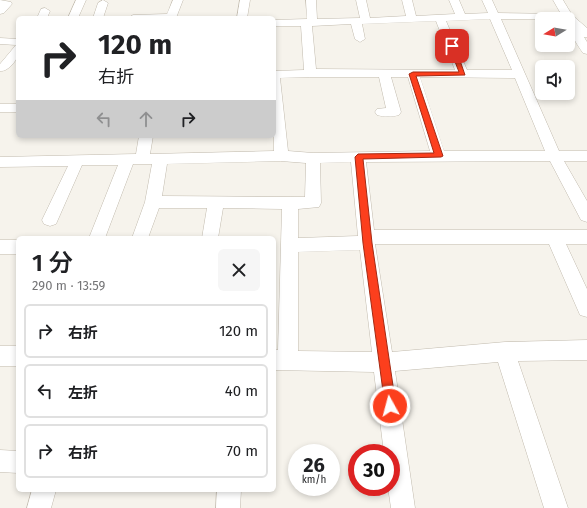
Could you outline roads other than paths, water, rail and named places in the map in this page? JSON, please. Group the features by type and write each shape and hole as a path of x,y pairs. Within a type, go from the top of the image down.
{"street":[{"path":"2,6 18,0"},
{"path":"73,16 81,0"},
{"path":"172,16 178,0"},
{"path":"242,16 244,0"},
{"path":"310,73 309,23 311,0"},
{"path":"360,39 361,0"},
{"path":"407,0 412,19"},
{"path":"454,0 461,17"},
{"path":"487,0 555,157 587,216"},
{"path":"558,0 578,21 587,34"},
{"path":"99,16 103,3"},
{"path":"142,14 162,16"},
{"path":"276,23 361,22 494,16 578,21"},
{"path":"440,18 463,74"},
{"path":"578,21 578,36 587,51"},
{"path":"0,41 16,42"},
{"path":"2,68 16,50"},
{"path":"2,68 16,69"},
{"path":"276,75 310,73 518,74"},
{"path":"382,112 394,112 384,73"},
{"path":"413,74 439,156"},
{"path":"276,98 281,156"},
{"path":"0,108 16,108"},
{"path":"98,236 145,138"},
{"path":"0,162 160,160 281,156 312,158 587,156"},
{"path":"358,157 403,508"},
{"path":"153,202 313,203 312,158"},
{"path":"141,236 153,202 160,160"},
{"path":"50,220 77,161"},
{"path":"210,236 216,202"},
{"path":"290,202 289,244 281,360 385,362 505,352 587,350"},
{"path":"289,244 368,240 587,237"},
{"path":"555,238 587,309"},
{"path":"0,247 16,247"},
{"path":"505,352 556,508"},
{"path":"0,356 16,356"},
{"path":"0,462 16,462"},
{"path":"39,508 43,492"},
{"path":"228,508 229,492"}]}
